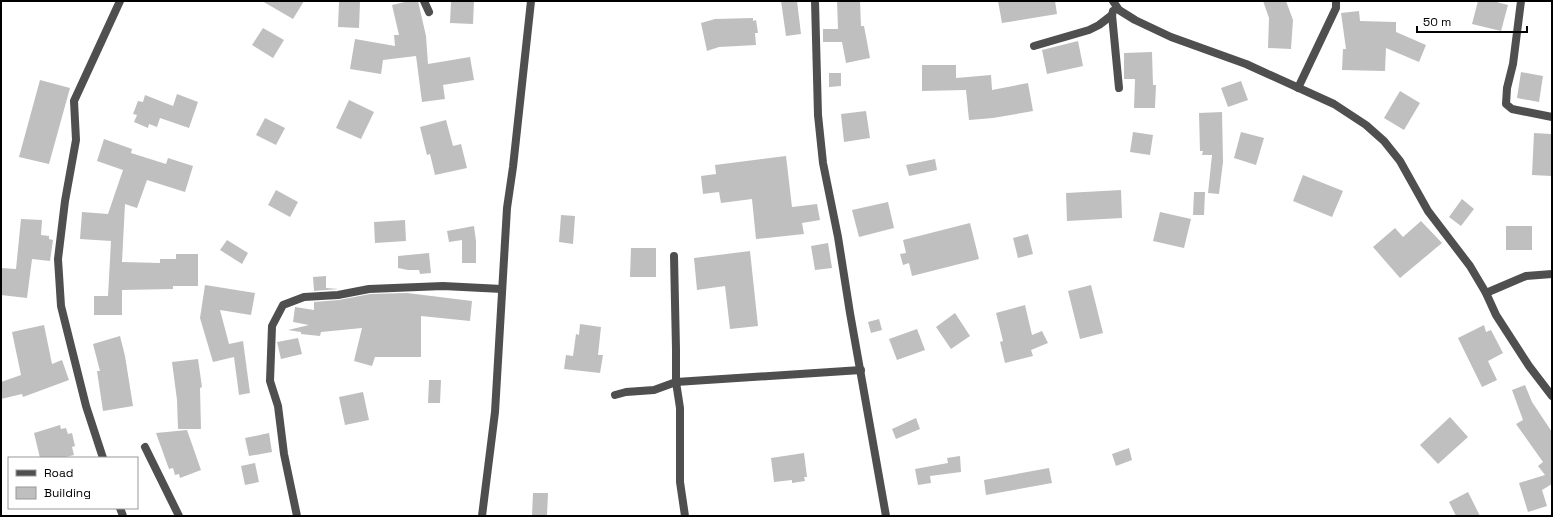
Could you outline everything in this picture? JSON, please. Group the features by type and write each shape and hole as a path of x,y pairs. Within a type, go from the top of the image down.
{"street":[{"path":"103,457 86,406 61,306 58,259 76,140 74,101 120,1"},
{"path":"424,1 429,12"},
{"path":"482,516 494,412 506,208 513,166 531,1"},
{"path":"815,1 818,115 823,163 838,237 886,516"},
{"path":"1298,88 1336,8 1336,1"},
{"path":"1521,1 1513,64 1507,88 1506,104 1512,110 1552,117"},
{"path":"1119,88 1112,15 1114,3 1135,20 1171,37 1246,64 1334,104 1349,113 1384,142 1400,161 1428,211 1470,266 1496,315 1529,366 1552,396"},
{"path":"1034,46 1089,30 1099,25 1112,15"},
{"path":"674,256 676,382 680,408 680,482 685,516"},
{"path":"1486,294 1526,276 1552,274"},
{"path":"297,516 284,454 278,406 270,381 272,326 283,305 304,297 338,295 369,289 443,286 502,289"},
{"path":"615,394 654,390 676,382 861,370"},
{"path":"145,447 179,516"}],"building":[{"path":"262,1 304,1 293,19"},
{"path":"409,1 418,1 426,36 428,64 470,57 474,80 443,85 445,99 422,102 416,56 383,60 381,74 350,69 355,39 395,46 394,35 399,35 392,5"},
{"path":"451,1 474,1 473,24 450,23"},
{"path":"781,1 797,1 801,34 786,36"},
{"path":"837,1 860,1 861,26 864,26 870,58 846,63 842,42 823,42 823,29 838,29"},
{"path":"998,1 1055,1 1057,14 1002,23"},
{"path":"1263,1 1286,1 1293,20 1291,49 1268,48 1269,18"},
{"path":"1478,1 1493,1 1508,5 1501,31 1472,24"},
{"path":"339,2 360,2 359,28 338,27"},
{"path":"1359,11 1360,21 1396,22 1396,32 1426,45 1419,62 1386,48 1385,71 1342,70 1343,49 1346,49 1341,13"},
{"path":"753,18 753,21 756,20 758,33 755,33 756,45 719,47 707,51 701,23 715,19"},
{"path":"263,28 284,40 273,58 252,45"},
{"path":"1078,41 1083,66 1047,74 1042,50"},
{"path":"1152,52 1153,85 1156,85 1155,108 1134,108 1135,79 1124,79 1124,53"},
{"path":"922,65 956,65 956,78 991,75 992,90 1028,83 1033,111 993,118 969,120 966,90 922,91"},
{"path":"1521,72 1543,76 1539,102 1517,98"},
{"path":"829,73 841,73 841,86 829,87"},
{"path":"40,80 70,88 49,164 19,157"},
{"path":"1241,81 1248,100 1228,107 1221,88"},
{"path":"1400,91 1420,103 1404,130 1384,118"},
{"path":"177,94 198,102 189,128 160,118 157,127 149,124 148,128 134,122 137,115 133,114 138,101 143,102 145,95 173,106"},
{"path":"349,100 374,112 361,139 336,128"},
{"path":"866,111 870,138 844,142 841,114"},
{"path":"1222,112 1223,162 1219,194 1208,193 1212,155 1202,155 1203,151 1200,151 1199,113"},
{"path":"265,118 285,128 276,145 256,135"},
{"path":"446,120 453,146 461,144 467,168 435,175 430,154 427,155 420,127"},
{"path":"1133,132 1153,135 1150,155 1130,152"},
{"path":"1241,132 1264,138 1256,165 1234,158"},
{"path":"1534,133 1551,134 1552,176 1532,175"},
{"path":"104,139 132,149 131,153 166,164 168,158 193,166 185,192 147,180 137,208 125,204 122,262 160,263 160,259 176,259 176,254 198,254 198,286 173,286 173,289 122,290 122,315 94,315 94,296 108,296 111,241 80,239 82,212 108,214 123,170 97,161"},
{"path":"786,156 792,207 817,204 820,220 802,223 804,234 756,239 752,199 721,203 719,192 703,194 701,176 716,174 715,165"},
{"path":"935,159 937,170 909,176 906,165"},
{"path":"1303,175 1343,191 1332,217 1293,201"},
{"path":"276,190 298,202 290,217 268,205"},
{"path":"1121,190 1122,218 1067,221 1066,193"},
{"path":"1194,192 1205,192 1204,215 1193,215"},
{"path":"1462,199 1474,209 1461,226 1449,217"},
{"path":"888,202 894,228 859,237 852,210"},
{"path":"1160,212 1191,219 1184,248 1153,241"},
{"path":"561,215 575,216 573,244 559,242"},
{"path":"21,219 42,220 41,235 49,236 49,239 53,240 50,261 32,259 27,298 1,295 1,268 16,269"},
{"path":"405,220 406,241 375,243 374,222"},
{"path":"1421,221 1442,243 1400,278 1373,247 1395,228 1403,237"},
{"path":"970,223 979,259 912,276 909,263 903,265 900,254 906,253 903,240"},
{"path":"474,226 476,263 462,263 462,240 449,242 447,231"},
{"path":"1506,226 1532,226 1532,250 1506,250"},
{"path":"1028,234 1033,254 1018,258 1013,238"},
{"path":"227,240 248,253 242,264 220,250"},
{"path":"828,243 832,268 815,270 811,246"},
{"path":"631,248 656,248 656,277 630,277"},
{"path":"750,251 758,326 730,329 725,286 697,290 694,258"},
{"path":"429,253 431,273 420,274 419,270 398,268 398,256"},
{"path":"326,276 326,288 339,289 314,291 313,277"},
{"path":"205,285 255,293 251,315 220,310 229,344 243,341 250,393 239,395 234,357 213,362 200,318"},
{"path":"1091,285 1103,333 1080,339 1068,291"},
{"path":"407,293 472,301 470,321 421,316 421,357 375,357 372,366 354,361 362,328 321,332 320,336 301,334 301,332 288,330 309,325 293,322 295,307 314,310 314,302 339,300 370,294"},
{"path":"1025,305 1032,335 1042,331 1048,343 1031,350 1033,356 1005,363 1000,342 1003,341 996,313"},
{"path":"955,313 970,336 951,349 936,327"},
{"path":"879,319 882,330 871,333 868,322"},
{"path":"580,324 601,327 598,355 603,355 600,373 564,369 566,355 573,356 576,334 579,335"},
{"path":"44,325 52,364 62,360 69,380 23,397 22,394 1,399 1,382 21,375 12,332"},
{"path":"1484,325 1486,332 1491,330 1503,353 1488,361 1497,380 1482,387 1458,338"},
{"path":"917,329 925,350 897,360 889,339"},
{"path":"120,336 125,356 133,406 103,411 97,371 100,371 93,344"},
{"path":"298,338 302,354 281,359 277,342"},
{"path":"198,359 202,387 200,388 201,429 178,429 177,400 172,362"},
{"path":"429,380 441,380 440,403 428,403"},
{"path":"1525,385 1532,402 1552,432 1552,484 1542,490 1547,506 1528,512 1519,483 1545,475 1538,466 1543,462 1516,424 1523,420 1512,390"},
{"path":"363,392 369,420 345,425 339,397"},
{"path":"1450,417 1468,437 1438,464 1420,445"},
{"path":"916,418 920,429 896,439 892,429"},
{"path":"60,425 61,429 66,428 68,434 72,433 75,446 72,447 74,455 66,457 40,457 34,433"},
{"path":"187,430 201,470 180,478 179,474 175,475 173,468 169,469 156,433"},
{"path":"269,433 272,452 249,456 245,438"},
{"path":"1129,448 1132,460 1116,466 1112,454"},
{"path":"804,453 807,477 804,477 805,481 792,483 792,480 774,482 771,458"},
{"path":"960,456 961,472 930,476 931,483 918,485 915,469 948,463 947,458"},
{"path":"255,463 259,482 245,485 241,466"},
{"path":"1049,468 1052,483 986,495 984,480"},
{"path":"1468,492 1480,516 1456,516 1449,502"},
{"path":"533,493 548,493 547,516 532,516"}]}
